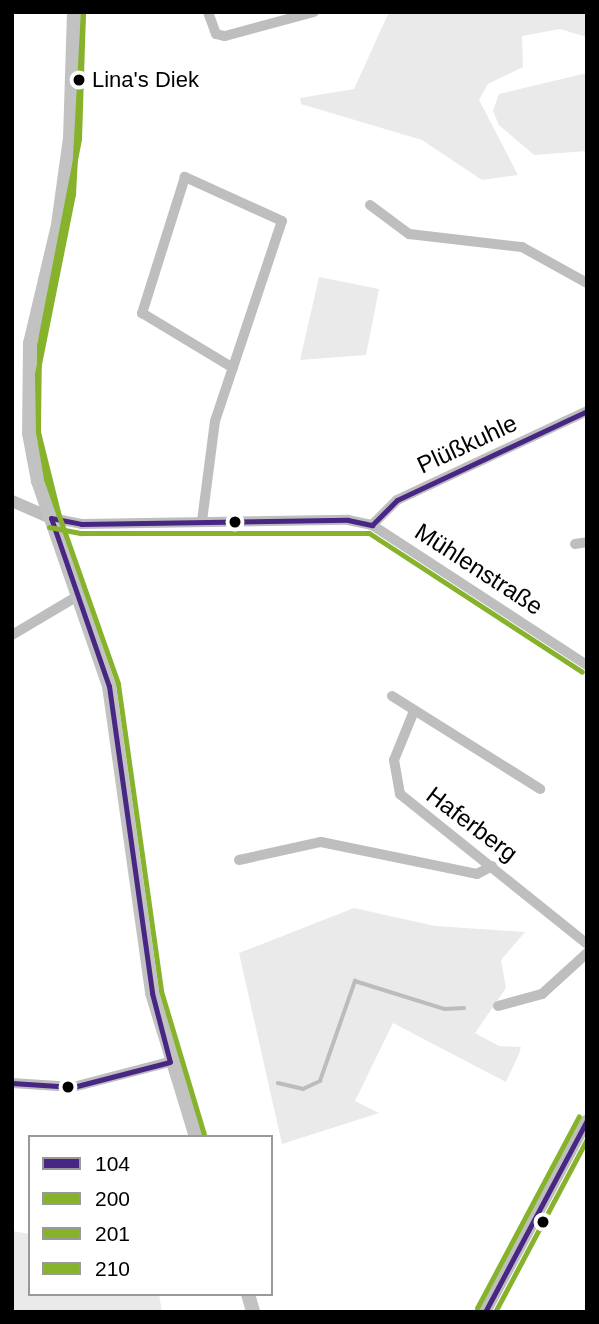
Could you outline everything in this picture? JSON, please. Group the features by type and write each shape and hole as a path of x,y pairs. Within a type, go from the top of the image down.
{"main road":[{"path":"74,12 64,192 28,373 29,433 51,518 82,594 109,686 152,993 170,1062 195,1135"}],"street":[{"path":"208,12 216,34 225,36 314,12"},
{"path":"202,521 215,422 233,368 282,221 185,177 142,313 233,368"},
{"path":"370,205 409,234 522,247 587,283"},
{"name":"Plüßkuhle","path":"372,525 397,500 587,411"},
{"path":"12,500 51,518 81,524 202,521 372,525"},
{"name":"Mühlenstraße","path":"372,525 587,665"},
{"path":"575,544 587,542"},
{"path":"13,632 82,594"},
{"path":"392,696 540,789"},
{"name":"Haferberg","path":"414,711 394,760 400,794 587,944"},
{"path":"239,860 321,842 477,874 492,866"},
{"path":"498,1006 548,990 587,953"},
{"path":"12,1083 73,1087 170,1062"},
{"path":"485,1312 587,1120"}],"shaded area":[{"path":"389,12 587,12 587,37 560,29 522,36 523,67 488,84 479,100 518,175 482,180 422,140 301,104 300,98 354,89"},
{"path":"587,73 587,151 534,155 499,125 493,111 499,94"},
{"path":"319,277 379,289 366,355 300,360"},
{"path":"354,908 435,926 525,932 501,960 506,988 475,1033 499,1046 521,1047 519,1054 506,1082 393,1023 355,1101 379,1113 282,1144 239,953"},
{"path":"12,1231 28,1234 28,1296 159,1296 162,1312 12,1312"}],"waterway":[{"path":"278,1083 303,1089 320,1081 355,981 445,1009 464,1008"}],"transit line":[{"name":"200","path":"59,516 38,432 37,374 73,194 83,12"},
{"name":"201","path":"83,12 79,139 39,344 38,432 46,479 118,684 161,991 204,1134"},
{"name":"104","path":"372,525 397,500 587,411"},
{"name":"104","path":"51,518 109,686 152,993 170,1062"},
{"name":"104","path":"51,518 81,524 348,520 372,525"},
{"name":"200","path":"49,527 81,533 369,533 582,672"},
{"name":"104","path":"12,1083 73,1087 170,1062"},
{"name":"210","path":"477,1308 579,1116"},
{"name":"104","path":"485,1312 587,1120"},
{"name":"200","path":"495,1312 587,1139"}],"place":[{"name":"Lina's Diek","path":"79,80"}]}
